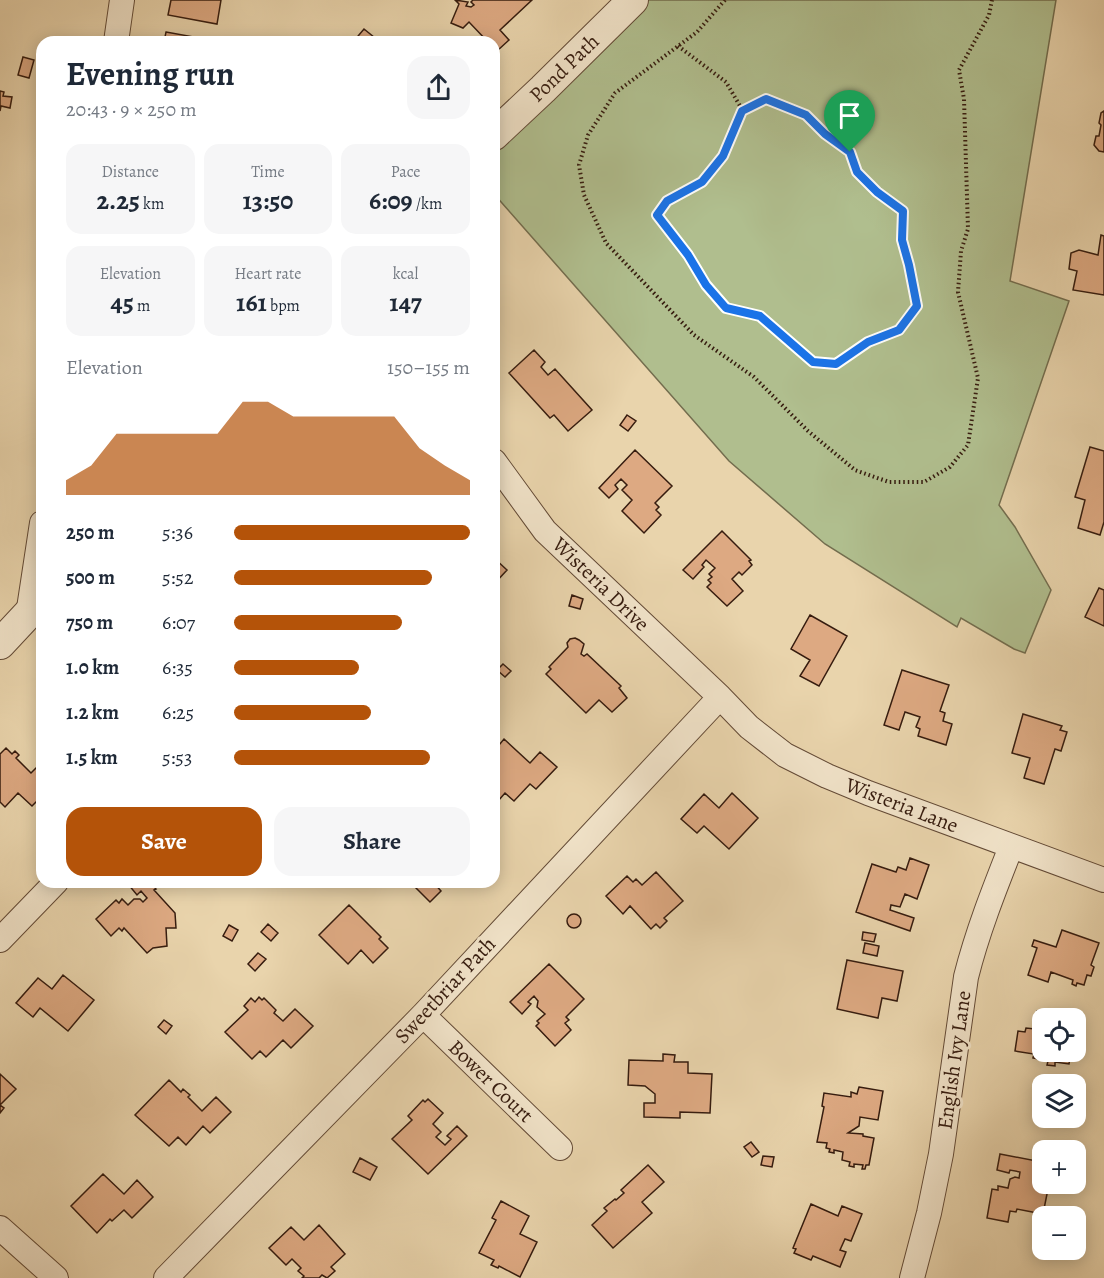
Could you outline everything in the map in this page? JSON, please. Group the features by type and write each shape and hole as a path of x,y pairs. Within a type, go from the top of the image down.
{"street":[{"path":"117,36 122,0"},
{"name":"Pond Path","path":"500,129 633,0"},
{"name":"Wisteria Drive","path":"500,469 545,531 720,697"},
{"path":"0,644 35,607"},
{"name":"Wisteria Lane","path":"720,697 749,727 785,754 827,776 1104,880"},
{"name":"Sweetbriar Path","path":"166,1278 423,1015 720,697"},
{"name":"English Ivy Lane","path":"912,1278 941,1154 966,977 982,922 1011,847"},
{"path":"0,940 50,888"},
{"name":"Bower Court","path":"423,1015 560,1148"},
{"path":"0,1228 56,1278"}],"path":[{"path":"725,0 697,32 615,93 588,135 579,165 584,195 606,243 693,335 754,376 808,431 855,470 889,482 924,482 950,467 968,445 978,378 958,292 961,251 968,229 964,99 959,70 989,15 992,0"},
{"path":"678,46 726,82 742,111"},
{"path":"766,99 806,115 825,134 850,152 857,172 877,192 903,211 902,240 917,306 899,330 868,342 836,364 813,362 760,316 726,308 706,285 688,255 657,215 667,201 702,182 723,156 742,111 766,99"}],"green space":[{"path":"640,0 1056,0 1010,281 1069,301 999,505 1015,527 1051,590 1025,653 961,618 957,627 825,544 729,461 500,201 500,135"}],"building":[{"path":"171,0 221,0 217,24 168,15"},
{"path":"455,0 468,2 466,6 471,7 474,5 471,2 473,0 532,0 500,30 509,40 500,48 500,36 482,36 469,22 463,28 451,23 459,4"},
{"path":"364,29 373,36 358,36"},
{"path":"166,32 188,36 165,36"},
{"path":"23,57 34,60 29,78 18,75"},
{"path":"0,91 4,92 3,96 12,97 10,108 1,106 0,111"},
{"path":"1104,111 1104,152 1099,151 1094,145 1096,136 1099,136 1101,113"},
{"path":"1101,235 1104,236 1104,295 1073,290 1077,271 1069,269 1071,253 1079,250 1098,255"},
{"path":"534,350 545,362 541,367 548,375 555,369 592,410 568,431 554,415 550,418 509,373"},
{"path":"627,415 636,421 628,431 620,425"},
{"path":"1090,447 1104,451 1104,522 1100,535 1078,528 1085,500 1075,497"},
{"path":"635,450 672,486 655,503 659,507 656,510 661,515 644,533 622,511 632,500 622,490 627,485 621,479 615,485 618,489 609,498 599,488"},
{"path":"722,531 751,560 749,561 752,565 742,575 739,572 732,579 743,591 727,606 707,587 711,583 708,580 712,577 709,574 715,568 706,560 702,565 704,567 693,579 683,570"},
{"path":"500,564 507,570 500,578"},
{"path":"1099,588 1104,590 1104,626 1085,617"},
{"path":"572,595 583,599 580,609 569,606"},
{"path":"810,615 847,636 819,686 800,676 810,660 791,649"},
{"path":"575,638 584,644 581,654 584,656 587,654 621,686 619,688 627,698 612,712 599,700 586,713 546,674 551,669 549,667 568,647 567,643 570,639"},
{"path":"503,664 511,671 505,677 500,673 500,667"},
{"path":"902,670 949,685 940,711 945,713 943,721 952,724 946,745 918,736 920,729 916,727 920,717 905,712 899,730 884,725"},
{"path":"1023,714 1062,726 1060,730 1067,732 1061,751 1055,749 1044,784 1024,778 1030,758 1012,753"},
{"path":"504,739 530,763 540,752 557,767 536,789 530,784 514,801 505,793 500,799 500,744"},
{"path":"6,748 12,754 15,751 19,755 16,758 31,773 36,768 36,802 32,806 18,793 5,807 0,802 0,754"},
{"path":"732,793 758,818 729,849 704,826 697,833 681,819 704,794 719,808"},
{"path":"910,858 929,865 917,899 905,894 900,907 891,905 890,910 914,918 910,931 856,912 872,864 896,872 898,867 906,870"},
{"path":"656,872 683,901 664,918 667,921 660,928 656,924 651,929 630,906 623,914 606,896 627,876 633,882 636,879 642,885"},
{"path":"131,888 155,888 154,890 175,913 176,928 166,928 167,946 153,948 147,953 124,928 122,931 119,928 111,936 96,919 116,900 119,903 122,899 128,905 134,899 140,899 143,902 147,898 141,891 137,895"},
{"path":"416,888 438,888 441,891 430,902"},
{"path":"349,905 381,937 379,939 388,948 373,963 361,950 348,964 319,935"},
{"path":"574,914 579,916 581,921 579,926 574,928 569,926 567,921 569,916"},
{"path":"268,924 278,933 271,941 261,932"},
{"path":"229,925 238,930 232,941 223,936"},
{"path":"1062,930 1099,943 1091,965 1094,967 1091,976 1087,975 1084,985 1077,983 1076,986 1072,984 1073,980 1051,972 1048,982 1028,975 1037,948 1032,946 1034,940 1056,947"},
{"path":"863,932 876,934 874,942 862,940"},
{"path":"865,943 879,946 877,956 863,953"},
{"path":"258,953 266,959 255,971 248,964"},
{"path":"847,960 903,971 897,1001 882,998 878,1018 837,1009"},
{"path":"549,964 584,999 566,1017 569,1020 565,1023 571,1030 555,1046 536,1026 539,1023 537,1021 545,1014 537,1007 538,1001 534,996 528,1002 531,1004 522,1014 510,1002"},
{"path":"63,975 94,1000 68,1031 40,1008 33,1017 16,1003 38,978 52,989"},
{"path":"259,997 262,1000 264,998 276,1010 274,1013 283,1021 295,1009 313,1026 291,1048 283,1040 266,1057 260,1051 252,1059 225,1032 248,1010 244,1006 251,998 255,1002"},
{"path":"164,1020 172,1026 166,1034 158,1027"},
{"path":"1026,1028 1032,1029 1032,1054 1015,1051 1018,1031 1025,1032"},
{"path":"663,1054 675,1055 674,1062 688,1062 688,1073 712,1074 710,1113 680,1112 680,1118 644,1117 644,1103 655,1103 655,1094 645,1086 628,1085 629,1060 663,1061"},
{"path":"1048,1062 1055,1062 1055,1066 1047,1065"},
{"path":"0,1074 16,1089 0,1105"},
{"path":"169,1080 181,1092 183,1089 190,1095 188,1097 202,1111 216,1097 231,1112 210,1133 203,1126 186,1145 178,1137 169,1146 135,1115"},
{"path":"859,1087 883,1091 878,1120 860,1117 859,1126 848,1133 863,1134 863,1136 874,1138 869,1165 866,1165 865,1169 862,1169 863,1165 849,1166 850,1162 842,1160 843,1152 834,1150 834,1153 829,1152 830,1149 826,1148 827,1143 817,1142 824,1107 822,1106 824,1093 851,1097 851,1092 857,1094"},
{"path":"428,1099 443,1113 433,1124 441,1132 436,1137 445,1145 451,1139 447,1136 457,1126 467,1136 428,1174 392,1139 412,1120 408,1116 423,1100 425,1102"},
{"path":"751,1142 759,1152 752,1157 744,1147"},
{"path":"1000,1154 1032,1160 1032,1194 1047,1194 1045,1206 1032,1206 1032,1212 1017,1209 1016,1212 1010,1211 1008,1222 987,1218 992,1189 998,1190 998,1186 1008,1188 1010,1179 1019,1178 1020,1172 1010,1170 1009,1173 997,1170"},
{"path":"763,1156 774,1157 772,1167 761,1165"},
{"path":"360,1158 377,1167 370,1180 353,1172"},
{"path":"648,1165 664,1182 642,1202 652,1213 613,1248 592,1225 607,1211 604,1208 624,1193 621,1190"},
{"path":"103,1174 124,1194 137,1180 153,1197 132,1218 124,1210 112,1221 110,1219 97,1233 71,1206"},
{"path":"501,1201 529,1216 520,1234 537,1242 520,1277 499,1266 498,1268 491,1265 494,1260 479,1253 496,1220 492,1218"},
{"path":"811,1204 838,1216 842,1206 862,1214 851,1241 845,1239 840,1250 846,1252 840,1267 813,1256 811,1260 794,1253 796,1249 793,1248"},
{"path":"319,1225 345,1254 331,1267 335,1271 327,1278 322,1275 319,1278 302,1278 304,1276 298,1271 301,1268 292,1259 286,1265 269,1248 291,1227 304,1240"}],"route":[{"path":"766,99 806,115 825,134 850,152 857,172 877,192 903,211 902,240 917,306 899,330 868,342 836,364 813,362 760,316 726,308 706,285 688,255 657,215 667,201 702,182 723,156 742,111 766,99"}]}
